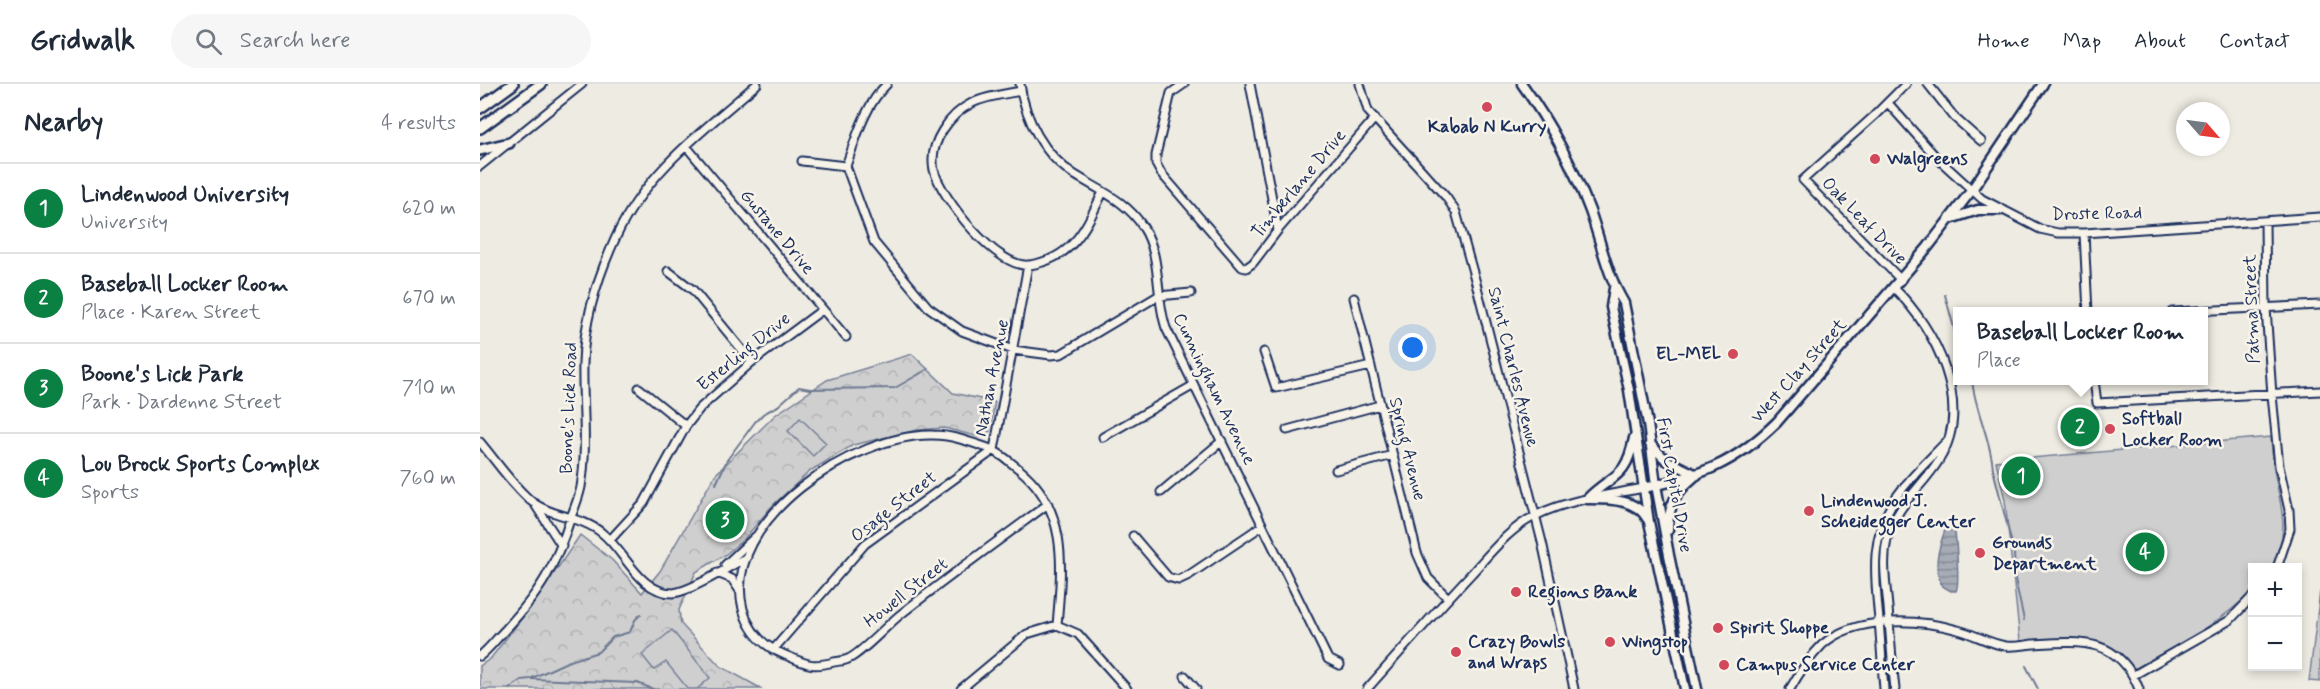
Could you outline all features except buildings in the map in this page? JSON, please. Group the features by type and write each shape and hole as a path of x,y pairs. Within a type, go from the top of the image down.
{"highway":[{"path":"480,108 513,84"},
{"path":"480,128 541,84"},
{"path":"480,150 509,143"}],"main road":[{"name":"First Capitol Drive","path":"1522,84 1551,129 1580,187 1614,288 1624,303 1669,555 1697,689"},
{"name":"West Clay Street","path":"1644,488 1714,469 1758,441 1818,377 1950,219 2043,84"},
{"path":"1950,219 1978,210 2001,210"},
{"name":"First Capitol Drive","path":"1614,288 1611,307 1629,390 1649,522 1685,689"},
{"path":"1587,499 1597,489 1617,477 1625,467 1635,430"},
{"path":"1650,443 1666,460 1697,475 1680,489 1673,500 1668,515 1669,555"},
{"path":"1587,499 1624,502 1646,516 1649,522"}],"street":[{"path":"480,166 582,84"},
{"name":"Boone's Lick Road","path":"482,651 537,592 550,572 562,546 581,488 584,459 584,358 590,311 598,285 626,218 653,178 757,84"},
{"path":"887,84 881,90 861,125 846,166 874,242 928,307 962,331 1013,350 1051,355 1061,354 1158,296 1191,293"},
{"name":"Timberlane Drive","path":"1184,84 1171,93 1156,155 1156,164 1161,173 1242,267 1246,268 1253,263 1278,230 1376,118"},
{"path":"1250,84 1278,230"},
{"name":"Saint Charles Avenue","path":"1360,84 1368,111 1446,197 1456,212 1535,516 1574,689"},
{"name":"Oak Leaf Drive","path":"1901,280 1803,180 1906,84"},
{"path":"1928,84 1955,118 1981,141"},
{"path":"1020,88 973,103 956,114 942,130 936,149 934,169 944,193 959,214 992,250 1010,260 1028,266 1056,257 1078,239 1087,228 1103,192"},
{"name":"Cunningham Avenue","path":"1020,88 1035,131 1051,155 1072,174 1133,212 1144,228 1155,258 1158,296 1166,328 1328,659 1340,665"},
{"name":"Droste Road","path":"1888,102 1936,157 1971,191 2001,210 2040,229 2058,233 2084,233 2320,218"},
{"name":"Gustane Drive","path":"686,146 846,337"},
{"path":"801,161 846,166"},
{"name":"Patma Street","path":"2265,221 2266,308 2271,395 2279,466 2289,510 2290,529 2278,563"},
{"path":"2084,233 2088,307"},
{"name":"Nathan Avenue","path":"1028,266 994,450 1038,487 1048,504 1058,531 1060,590 1057,625"},
{"path":"668,271 693,291 752,362"},
{"path":"1894,288 1918,313 1935,340 1954,410 1952,427 1940,459 1901,507 1890,531 1885,550 1884,577 1895,689"},
{"name":"Spring Avenue","path":"1354,298 1421,565 1428,578 1448,598"},
{"path":"2208,310 2320,304"},
{"name":"Esterling Drive","path":"609,540 644,503 686,426 715,392 822,310"},
{"path":"1264,352 1276,388 1371,366"},
{"path":"1103,437 1194,385"},
{"path":"2095,385 2097,403 2320,392"},
{"path":"639,388 686,426"},
{"path":"1287,430 1380,405"},
{"path":"773,651 748,626 740,583 747,557 767,521 808,481 840,461 872,446 932,435 963,440 994,450"},
{"path":"1161,492 1222,441"},
{"path":"1884,689 1874,558 1884,520 1894,500 1906,483 1947,441"},
{"path":"480,442 535,504 562,546"},
{"name":"Osage Street","path":"773,651 865,544 994,450"},
{"path":"1336,470 1393,455"},
{"name":"West Clay Street","path":"1367,689 1500,543 1535,516 1563,504 1644,488"},
{"path":"535,504 592,526 609,540 643,580 661,591 675,593 684,591 747,557"},
{"name":"Howell Street","path":"773,651 814,667 849,659 900,614 1048,504"},
{"path":"1132,536 1168,577 1178,580 1262,526"},
{"path":"717,573 761,531"},
{"path":"717,573 732,579 741,593"},
{"path":"2134,675 2230,620 2248,602"},
{"path":"1790,689 1802,669 1823,644 1841,633 1879,622 1914,622 1956,629 2006,646 2061,642 2097,645 2115,654 2134,675 2139,689"},
{"path":"961,689 1027,634 1057,625 1078,634 1127,689"},
{"path":"1185,676 1196,689"}],"green space":[{"path":"912,354 953,393 995,402 990,431 980,437 944,428 917,430 853,445 810,471 773,505 744,539 725,555 696,572 679,610 681,624 720,666 762,689 480,689 480,666 491,658 536,600 580,535 612,560 642,593 660,571 715,475 775,415 827,380"},
{"path":"800,418 826,443 813,456 788,431"},
{"path":"2271,437 2273,465 2283,521 2278,554 2274,563 2248,563 2248,595 2226,614 2197,634 2136,668 2118,654 2093,641 2067,639 2020,641 2005,500 1996,461"},
{"path":"2320,591 2320,682 2309,681"},
{"path":"672,630 710,678 697,689 688,689 666,662 654,670 642,655"}],"shaded area":[{"path":"1946,527 1954,527 1958,570 1956,591 1942,586 1937,570 1938,556"}],"waterway":[{"path":"1945,295 1953,324"},
{"path":"716,484 727,460 755,422 799,387 810,389 895,388 928,369"},
{"path":"1973,385 2014,552 2015,579 2024,620"},
{"path":"509,689 521,680 530,679 567,662 598,652 613,637 630,632 635,620 641,614"},
{"path":"2026,666 2038,689"},
{"path":"531,679 637,683 653,689"}],"place":[{"name":"Kabab N Kurry","path":"1487,107"},
{"name":"Walgreens","path":"1875,159"},
{"name":"EL-MEL","path":"1733,354"},
{"name":"Baseball Locker Room","path":"2080,427"},
{"name":"Softball Locker Room","path":"2110,429"},
{"name":"Lindenwood University","path":"2021,476"},
{"name":"Lindenwood J. Scheidegger Center","path":"1809,511"},
{"name":"Boone's Lick Park","path":"725,520"},
{"name":"Lou Brock Sports Complex","path":"2145,552"},
{"name":"Grounds Department","path":"1980,553"},
{"name":"Regions Bank","path":"1516,592"},
{"name":"Spirit Shoppe","path":"1718,628"},
{"name":"Wingstop","path":"1610,642"},
{"name":"Crazy Bowls and Wraps","path":"1456,652"},
{"name":"Campus Service Center","path":"1724,665"}]}
